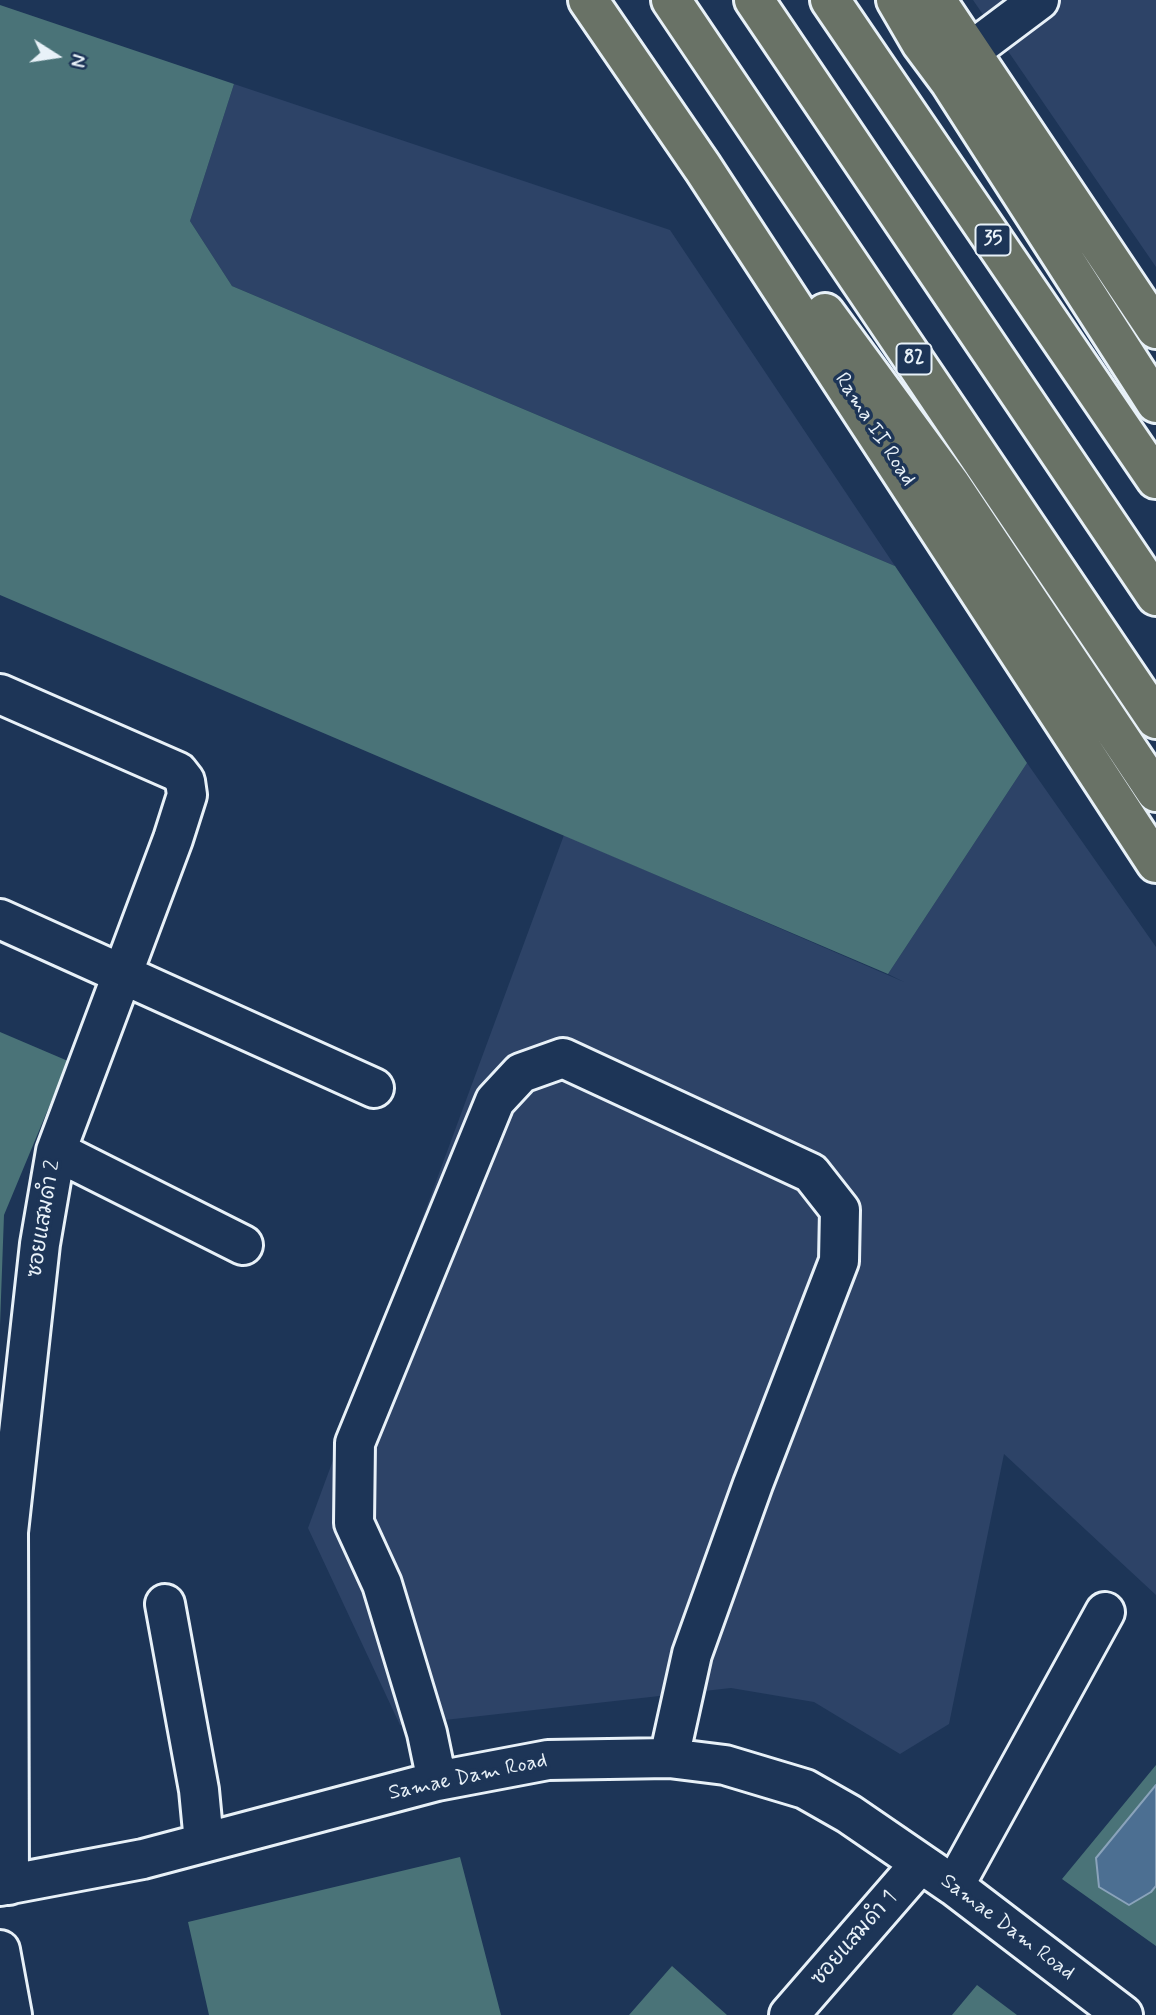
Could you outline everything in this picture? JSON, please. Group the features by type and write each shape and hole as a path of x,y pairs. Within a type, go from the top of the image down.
{"main road":[{"name":"Rama II Road","path":"588,0 689,148 1156,863"},
{"name":"82","path":"671,0 1156,719"},
{"path":"682,0 1156,698"},
{"path":"754,0 1156,596"},
{"name":"35","path":"830,0 1156,479"},
{"path":"896,0 921,43 950,82 1156,403"},
{"path":"936,0 1156,329"},
{"path":"689,148 784,260 861,360 951,485 1156,792"}],"street":[{"path":"971,51 1039,0"},
{"name":"ซอยแสมดำ 2","path":"0,694 178,772 185,781 187,795 56,1151 40,1244 4,1532 4,1886"},
{"path":"0,919 374,1088"},
{"path":"437,1781 427,1733 383,1584 354,1523 355,1443 495,1101 521,1073 563,1058 811,1173 839,1210 839,1261 753,1484 692,1654 669,1758"},
{"path":"56,1151 243,1245"},
{"path":"165,1604 199,1790 204,1842"},
{"path":"954,1886 1105,1612"},
{"name":"Samae Dam Road","path":"4,1886 143,1859 437,1781 548,1760 669,1758 725,1765 805,1789 849,1814 954,1886 1123,2015"},
{"name":"ซอยแสมดำ 1","path":"789,2015 920,1864"},
{"path":"0,1950 12,2015"}],"shaded area":[{"path":"973,0 1156,0 1156,267 1060,127"},
{"path":"234,84 670,230 895,566 232,286 190,221"},
{"path":"1027,763 1156,947 1156,1595 1004,1454 949,1724 900,1754 814,1702 731,1688 400,1725 308,1528 564,835 904,982 888,974"},
{"path":"1156,1785 1156,1886 1129,1905 1099,1887 1096,1858"}],"green space":[{"path":"0,5 234,84 190,221 232,286 895,566 1027,763 888,974 0,595"},
{"path":"0,1032 68,1061 4,1215 0,1325"},
{"path":"1156,1765 1156,1785 1096,1858 1151,1892 1156,1886 1156,1946 1062,1879"},
{"path":"460,1857 501,2015 209,2015 188,1922"},
{"path":"672,1966 727,2015 629,2015"},
{"path":"977,1985 1017,2015 952,2015"}]}
